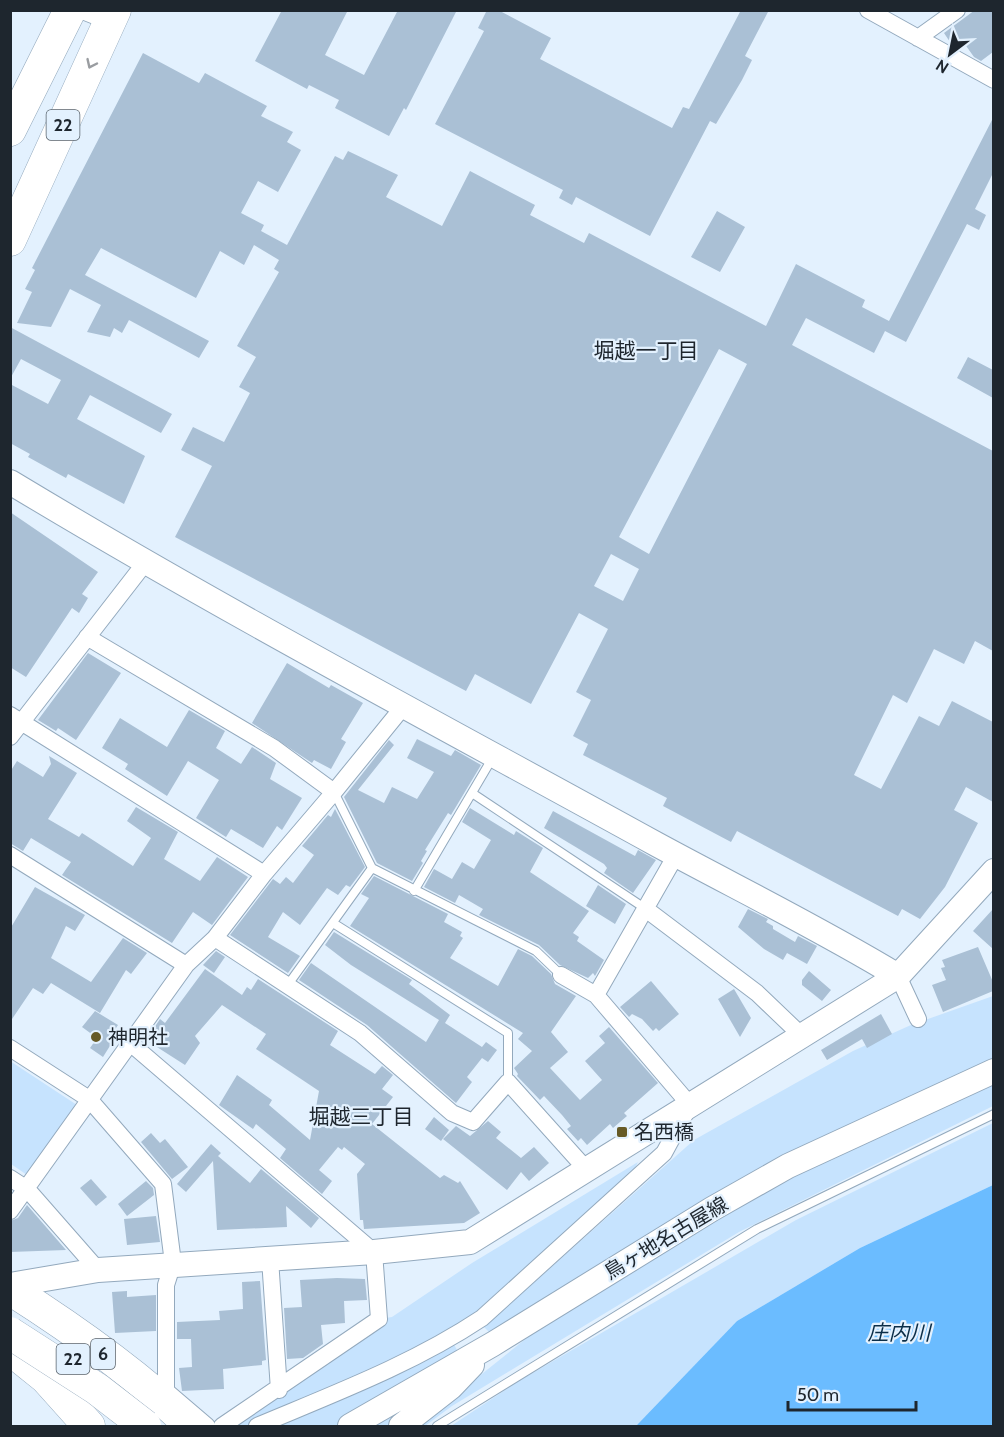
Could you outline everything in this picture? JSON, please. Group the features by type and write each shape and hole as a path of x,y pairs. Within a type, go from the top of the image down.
{"highway":[{"name":"22","path":"10,130 70,10"},
{"name":"22","path":"10,240 112,16"},
{"name":"6","path":"10,1287 74,1331 143,1384 190,1426"},
{"name":"22","path":"10,1296 86,1372 130,1426"},
{"name":"6","path":"10,1333 97,1389 145,1426"},
{"name":"22","path":"10,1349 46,1378 89,1426"}],"street":[{"path":"80,10 112,16"},
{"path":"868,10 993,80"},
{"path":"918,38 957,10"},
{"path":"10,482 145,563 403,706 676,855 826,933 898,976 918,1019"},
{"path":"10,737 16,719 87,637 145,563"},
{"path":"87,637 274,748 334,792"},
{"path":"10,1211 186,965 215,939 264,874 403,706"},
{"path":"16,719 264,874"},
{"path":"10,855 186,965"},
{"path":"596,996 647,910 676,855"},
{"path":"10,1287 98,1270 173,1263 374,1252 470,1242 898,976 993,871"},
{"path":"647,910 757,993 802,1036"},
{"path":"215,939 360,1034 452,1113 473,1122 508,1082 586,1169"},
{"path":"561,975 596,996 690,1105"},
{"path":"129,1042 374,1252 379,1319 279,1390 222,1426"},
{"path":"10,1048 88,1099 163,1184 173,1263 166,1285 166,1391 207,1426"},
{"name":"鳥ヶ地名古屋線","path":"350,1426 493,1344 711,1209 788,1166 993,1071"},
{"path":"257,1426 364,1381 451,1339 482,1318 664,1153 690,1105"},
{"path":"10,1178 27,1189 98,1270"},
{"path":"270,1259 279,1390"},
{"path":"451,1339 463,1361"},
{"path":"401,1426 451,1387 493,1344"}],"lane":[{"path":"414,891 495,755"},
{"path":"334,792 372,868 536,951 561,975"},
{"path":"472,793 647,910"},
{"path":"288,986 372,868"},
{"path":"333,923 508,1033 508,1082"},
{"path":"437,1426 757,1229 993,1114"}],"shaded area":[{"path":"993,996 993,1062 658,1229 489,1332 484,1327 694,1140 853,1051 911,1025"},
{"path":"10,1061 80,1107 27,1175 11,1164"},
{"path":"993,1082 993,1106 739,1232 452,1406 425,1426 410,1426 448,1401 578,1297 793,1175"},
{"path":"993,1123 993,1185 860,1248 737,1321 636,1426 451,1426 517,1382 796,1220"},
{"path":"638,1162 634,1170 463,1323 451,1339 463,1361 394,1426 235,1426 379,1319 392,1317 472,1263"}],"water":[{"name":"庄内川","path":"993,1185 993,1426 636,1426 737,1321 860,1248"}],"building":[{"path":"282,10 348,10 325,55 364,75 398,10 457,10 406,110 404,108 389,136 335,108 339,100 309,85 307,89 255,61"},
{"path":"487,10 498,10 551,38 540,59 672,128 683,107 689,109 741,10 769,10 745,56 752,60 742,80 716,124 710,121 650,236 576,197 572,205 559,198 563,190 435,124 484,31 478,28"},
{"path":"975,10 993,10 993,52 981,61 974,57 964,43 958,48 952,45 944,33"},
{"path":"143,53 199,83 205,73 267,106 261,116 293,132 287,142 301,150 278,192 258,181 241,213 264,225 261,231 287,245 335,156 343,160 348,151 398,175 386,197 442,226 470,171 535,205 530,215 584,243 589,233 766,326 796,264 865,300 862,307 889,321 993,118 993,173 975,209 986,215 979,230 967,224 906,342 885,331 874,353 806,318 792,345 993,451 993,651 975,641 964,664 934,649 907,703 893,695 854,775 881,789 919,716 939,726 952,701 993,722 993,802 966,787 954,810 978,823 945,887 920,919 902,909 898,916 737,831 731,842 663,806 667,798 583,755 588,744 573,736 591,700 576,692 608,629 579,613 531,704 475,674 466,691 175,537 212,466 181,450 193,427 224,442 250,393 239,387 256,357 237,346 279,272 274,269 279,260 254,245 244,265 220,251 196,298 101,248 85,275 209,341 199,358 129,320 122,333 114,328 110,337 87,332 101,305 70,289 51,327 17,323 32,292 25,289 35,270 32,268","holes":["719,349 747,364 649,554 619,537","611,554 639,569 623,601 594,586"]},
{"path":"717,211 745,227 720,272 691,257"},
{"path":"10,327 172,414 161,433 90,395 77,419 145,456 124,504 68,474 66,478 28,457 30,454 10,443 10,384 48,404 61,380 21,359 10,379"},
{"path":"968,357 993,370 993,398 957,378"},
{"path":"10,512 98,572 82,594 88,598 79,613 72,608 26,677 10,667"},
{"path":"88,653 121,673 76,740 58,728 56,731 38,720"},
{"path":"287,663 329,688 331,685 363,703 341,739 346,742 331,769 314,760 312,763 252,723"},
{"path":"189,710 225,731 216,748 241,764 252,747 276,763 270,779 302,798 282,830 277,826 263,848 231,829 226,837 196,818 219,780 188,761 167,796 125,769 128,764 102,748 120,718 167,747"},
{"path":"417,739 451,756 455,750 481,765 451,815 448,813 425,850 427,851 421,861 423,863 412,881 377,863 344,797 389,740 394,745 358,790 384,803 392,787 417,799 434,772 407,758"},
{"path":"49,756 77,773 48,819 79,837 82,833 133,866 151,838 127,821 136,807 178,832 164,859 200,881 217,857 248,877 212,925 193,912 172,943 62,875 71,862 31,838 23,851 10,843 10,772 17,761 43,777 51,764"},
{"path":"470,808 514,835 516,831 543,848 530,872 589,911 573,933 579,937 577,941 604,960 595,976 593,973 588,978 560,965 539,945 479,915 483,909 459,895 455,903 424,887 434,869 452,879 462,862 474,869 491,840 462,822"},
{"path":"335,809 365,867 350,887 346,885 338,895 327,888 300,925 283,912 268,937 300,956 288,973 230,935 273,879 280,884 286,877 293,883 314,855 302,846 328,815 331,817"},
{"path":"553,811 635,856 638,850 656,860 633,893 604,873 607,868 604,864 544,828"},
{"path":"374,876 448,914 444,922 462,932 460,936 463,938 450,958 498,986 518,949 532,956 551,974 555,984 576,996 551,1032 568,1052 550,1068 580,1100 602,1080 585,1061 605,1043 599,1036 609,1027 658,1083 624,1113 627,1116 613,1128 610,1124 587,1145 581,1138 578,1141 567,1129 571,1126 562,1115 544,1096 540,1100 517,1076 514,1068 532,1051 518,1039 523,1033 350,926 369,898 361,894"},
{"path":"598,885 626,904 615,924 586,906"},
{"path":"35,887 85,915 75,931 66,926 51,958 91,982 123,938 147,953 131,974 126,970 100,1013 51,983 43,994 33,988 10,1022 10,929"},
{"path":"748,909 768,919 766,922 773,926 773,929 795,942 798,936 817,946 807,964 787,953 783,960 764,949 738,927"},
{"path":"993,909 993,949 973,931"},
{"path":"334,932 412,980 409,984 450,1015 445,1023 482,1047 486,1042 497,1050 488,1062 482,1058 467,1077 472,1082 456,1103 367,1025 299,980 311,963 426,1042 439,1020 351,965 325,945"},
{"path":"978,947 993,982 993,991 943,1012 932,985 946,980 941,968 945,967 942,960"},
{"path":"216,951 225,957 214,973 203,965"},
{"path":"205,969 242,995 247,987 251,990 258,979 338,1031 330,1045 375,1074 382,1066 393,1075 382,1089 393,1097 372,1124 440,1178 444,1175 458,1183 460,1181 480,1213 464,1223 364,1229 363,1220 360,1220 357,1174 365,1164 344,1147 342,1150 338,1147 319,1170 332,1181 322,1194 280,1158 286,1149 256,1124 253,1129 219,1105 237,1075 272,1100 269,1105 310,1140 319,1091 256,1049 266,1034 222,1005 195,1036 200,1043 185,1065 146,1040 160,1019 165,1023"},
{"path":"809,971 831,990 822,1001 802,985 802,980"},
{"path":"651,981 679,1014 659,1031 656,1028 653,1031 642,1019 632,1014 629,1017 620,1007"},
{"path":"734,989 751,1018 740,1037 718,999"},
{"path":"95,1011 118,1025 114,1031 118,1033 103,1057 90,1048 97,1038 82,1027"},
{"path":"881,1014 892,1034 867,1048 862,1039 827,1060 821,1050"},
{"path":"434,1117 449,1130 441,1141 425,1129"},
{"path":"488,1121 501,1132 496,1138 521,1158 534,1147 549,1163 529,1181 521,1172 507,1190 443,1139 456,1126 470,1136"},
{"path":"151,1133 160,1143 165,1139 188,1167 172,1179 141,1142"},
{"path":"211,1144 221,1153 218,1156 250,1183 261,1169 319,1218 311,1228 286,1206 287,1227 217,1230 213,1161 186,1192 177,1184"},
{"path":"91,1179 107,1197 96,1206 80,1188"},
{"path":"146,1181 153,1188 154,1195 127,1216 118,1204"},
{"path":"27,1205 66,1250 10,1252 10,1221 18,1218"},
{"path":"156,1216 160,1242 127,1245 124,1219"},
{"path":"365,1279 367,1300 344,1301 345,1323 321,1325 323,1344 303,1358 287,1359 284,1308 302,1307 300,1280"},
{"path":"260,1281 266,1360 262,1361 262,1365 223,1369 224,1389 182,1391 179,1368 192,1367 191,1339 177,1339 177,1322 220,1320 219,1311 243,1309 242,1282"},
{"path":"127,1291 127,1297 156,1295 156,1331 115,1333 112,1292"}],"place":[{"name":"神明社","path":"96,1037"},
{"name":"名西橋","path":"622,1132"}],"district":[{"name":"堀越一丁目","path":"646,351"},
{"name":"堀越三丁目","path":"361,1117"}]}
